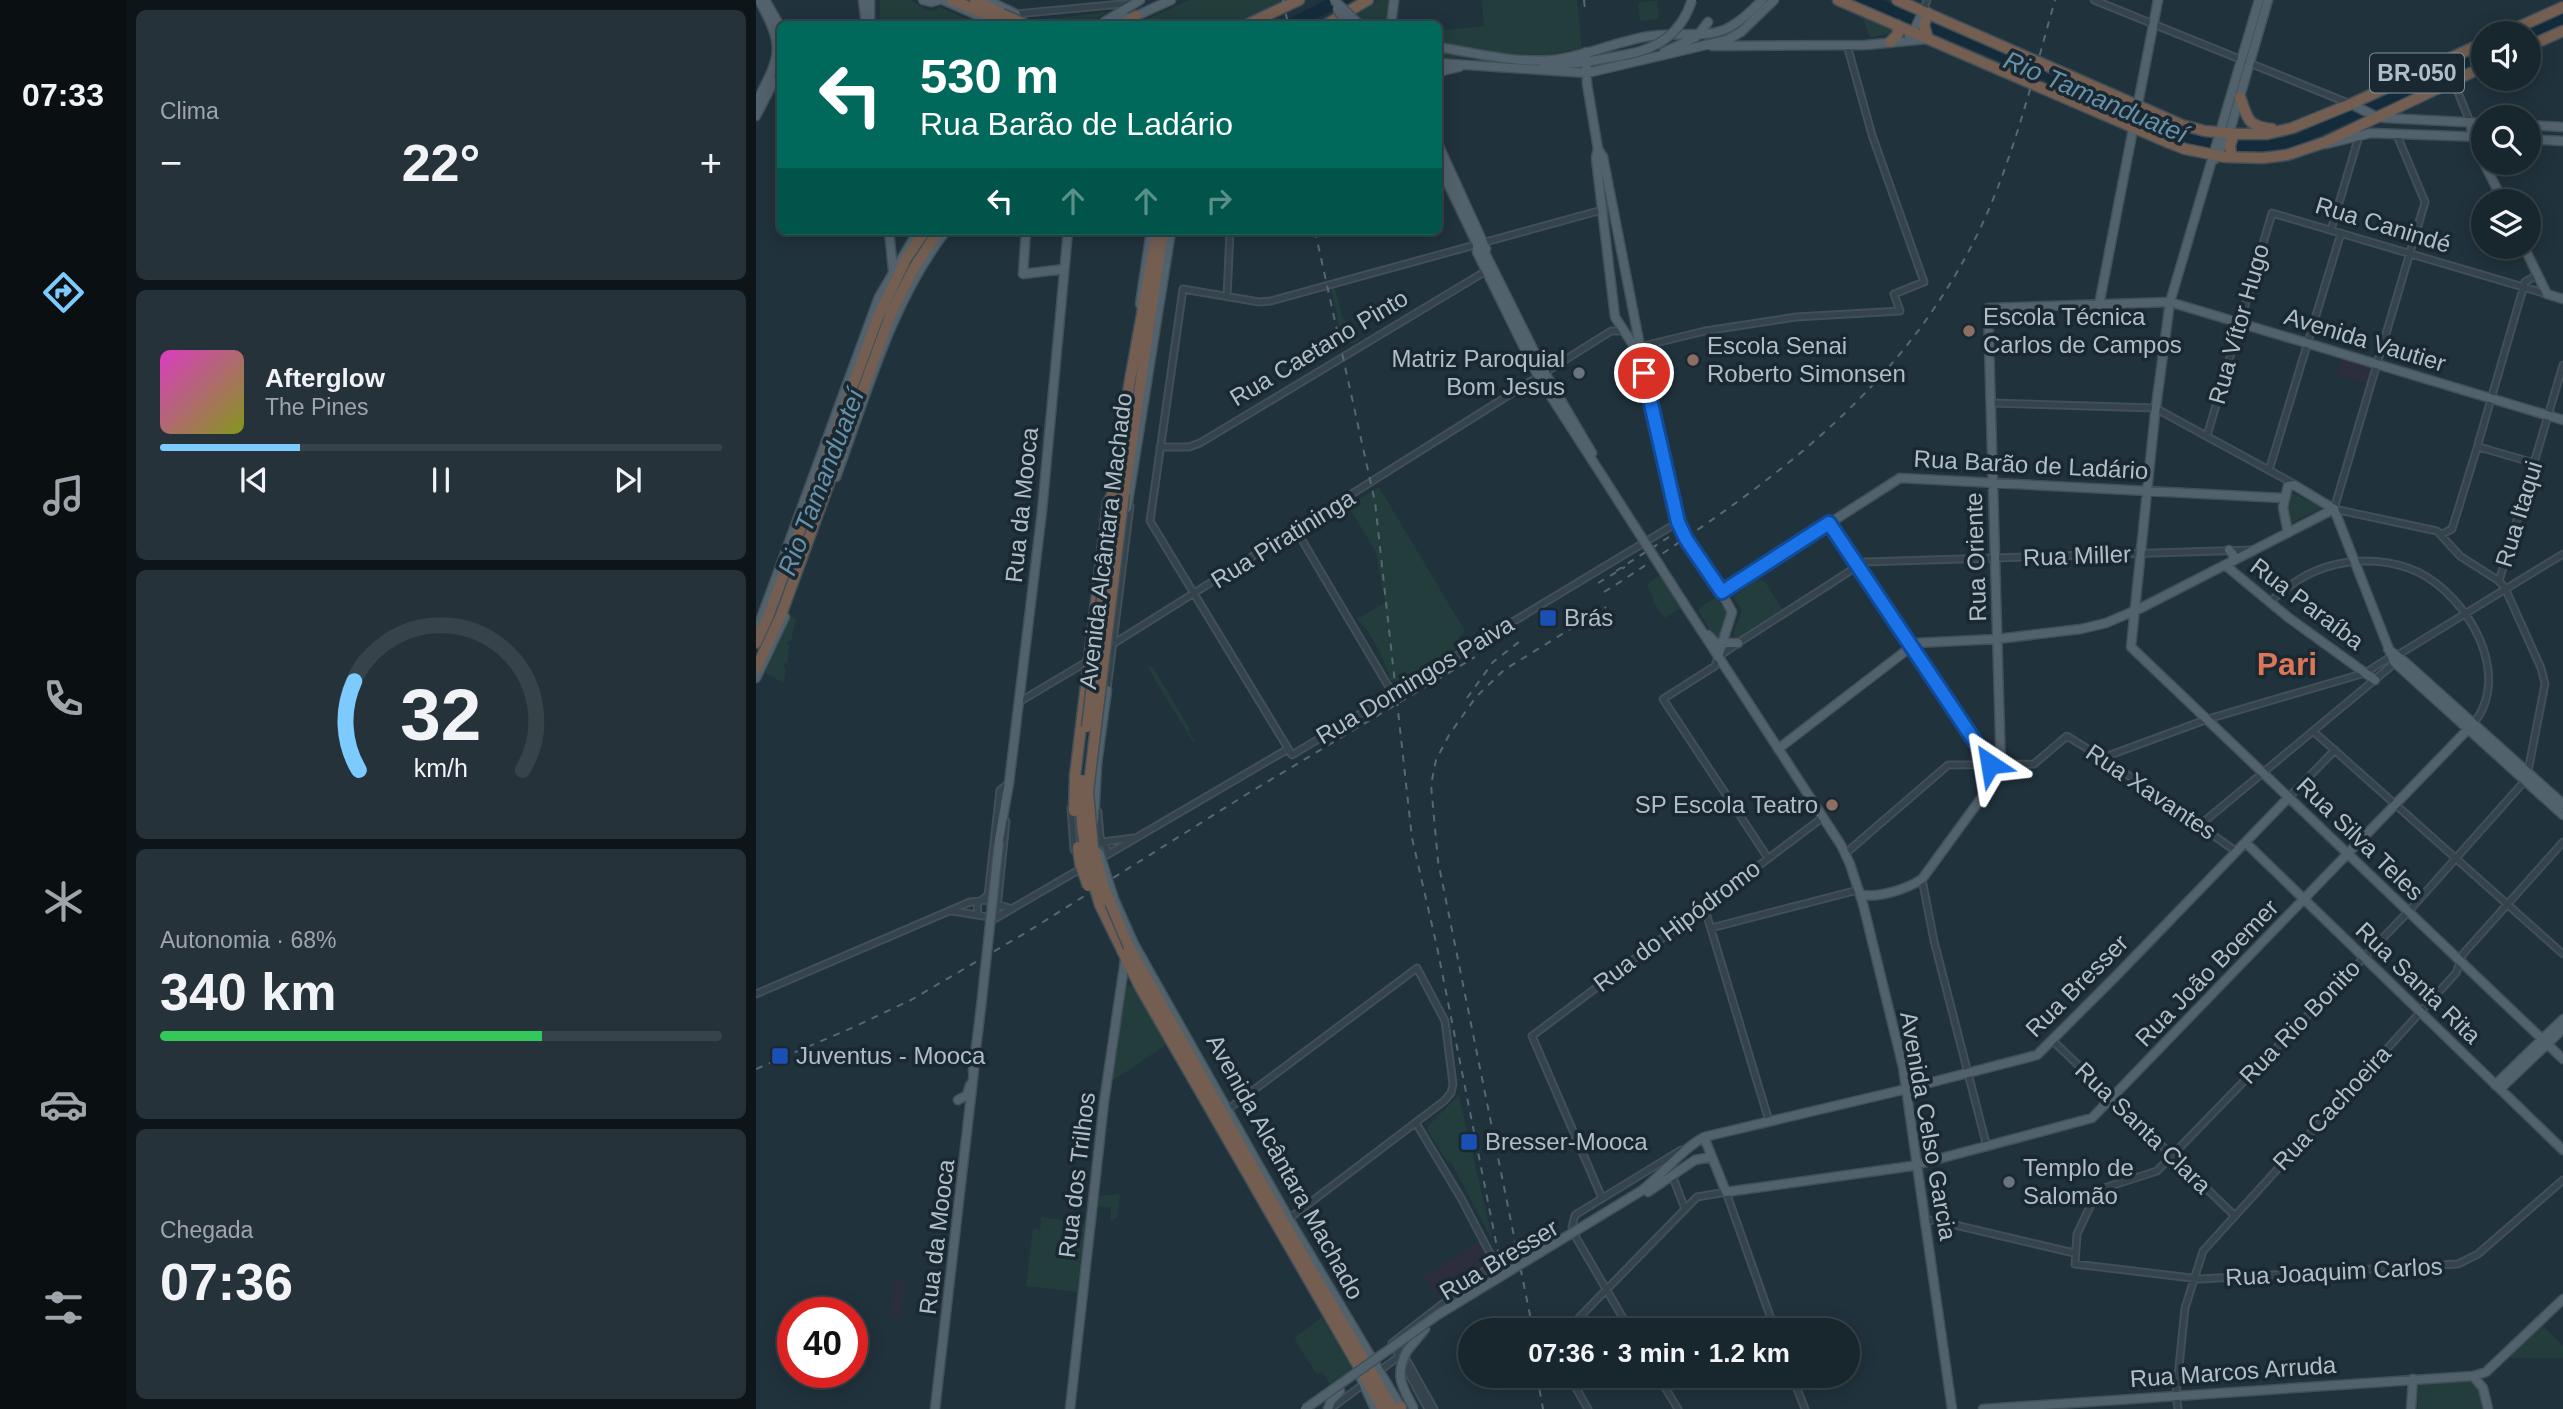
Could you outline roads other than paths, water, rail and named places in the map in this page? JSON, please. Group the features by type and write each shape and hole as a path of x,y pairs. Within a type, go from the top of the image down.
{"highway":[{"path":"952,0 1013,21"},
{"path":"975,0 1014,21"},
{"path":"1254,21 1299,0"},
{"path":"1331,21 1368,0"},
{"name":"BR-050","path":"1838,0 2177,146 2220,155 2280,156 2323,144 2374,116 2471,72"},
{"name":"BR-050","path":"1898,0 2137,107 2182,125 2227,135 2256,135 2279,131 2354,106 2471,49"},
{"path":"2532,21 2563,7"},
{"path":"1925,13 1927,37"},
{"path":"1129,21 1136,16"},
{"path":"1890,43 1898,34 1897,26"},
{"path":"2541,41 2563,31"},
{"path":"2240,97 2245,116 2251,123 2279,131"},
{"path":"2394,108 2398,120"},
{"path":"2220,155 2227,135"},
{"path":"756,643 768,617 878,317 896,277 922,235"},
{"path":"756,669 781,615 891,313 914,268 935,235"},
{"name":"Avenida Alcântara Machado","path":"1123,491 1118,461 1155,235"},
{"name":"Avenida Alcântara Machado","path":"1100,905 1085,852 1081,791 1113,505 1123,491 1127,474 1165,235"},
{"path":"1118,461 1127,474"},
{"path":"1123,491 1108,503 1075,758 1074,818 1080,863 1087,885 1128,947"},
{"path":"1123,491 1088,792 1093,847 1105,891 1128,947"},
{"name":"Avenida Alcântara Machado","path":"1128,947 1125,960 1284,1223 1354,1359 1399,1408"},
{"name":"Avenida Alcântara Machado","path":"1128,947 1371,1378 1383,1409"},
{"path":"1166,999 1183,1041"}],"main road":[{"path":"759,0 777,27"},
{"path":"765,0 777,26"},
{"path":"863,0 867,21"},
{"path":"868,21 870,0"},
{"path":"923,0 941,0 990,21"},
{"path":"986,0 1015,21"},
{"path":"1147,11 1149,0"},
{"path":"1114,21 1136,16 1171,0"},
{"path":"1333,0 1345,21"},
{"path":"1333,0 1356,21"},
{"path":"1391,21 1394,0"},
{"path":"1499,57 1516,68 1586,62 1652,49 1668,39 1686,17 1692,0"},
{"path":"1544,66 1586,52 1652,36 1716,34 1734,27 1762,0"},
{"path":"1442,63 1587,73 1727,40 1741,32 1774,0"},
{"path":"2099,304 2158,0"},
{"path":"2134,611 2155,408 2170,302 2240,97 2258,4 2268,0"},
{"path":"2227,135 2246,62 2268,0"},
{"path":"1106,21 1138,1"},
{"path":"1890,43 1914,31 1925,13"},
{"path":"1651,60 1700,35 1708,22"},
{"path":"1710,44 1716,47 1866,45 1927,37"},
{"path":"1442,48 1499,57 1551,60 1568,57"},
{"path":"1586,52 1615,317 1638,350"},
{"path":"756,103 777,61"},
{"path":"1442,71 1471,64"},
{"path":"756,116 777,73"},
{"path":"2354,106 2374,116 2398,120 2470,122"},
{"path":"2541,126 2563,127"},
{"path":"2323,144 2359,136 2471,136"},
{"path":"2541,140 2563,141"},
{"path":"1598,149 1603,158 1638,350 1682,531 1732,612 1718,657"},
{"path":"1442,153 1481,246"},
{"path":"1442,172 1481,246"},
{"path":"889,235 893,270"},
{"path":"756,632 879,297 915,235"},
{"path":"756,678 785,618 900,308 919,271 943,235"},
{"path":"1026,235 1023,274 1064,270"},
{"name":"Rua da Mooca","path":"935,1409 999,841 1009,783 1042,511 1068,235"},
{"name":"Avenida Alcântara Machado","path":"1136,340 1150,235"},
{"name":"Avenida Alcântara Machado","path":"1123,491 1165,235"},
{"name":"Avenida Celso Garcia","path":"1481,246 1516,325 1542,375 1586,442 1601,474 1846,853 1862,896 1907,1089 1952,1409"},
{"path":"2530,259 2547,294"},
{"name":"Rua Canindé","path":"2547,294 2563,299"},
{"name":"Avenida Vautier","path":"1988,308 2170,302 2563,421"},
{"name":"Rua Oriente","path":"1988,308 2001,763"},
{"name":"Rua Barão de Ladário","path":"1720,589 1753,572 1899,478 2283,498"},
{"path":"2288,533 2283,498 2289,484 2334,509 2394,655 2526,776 2563,804"},
{"path":"1123,491 1125,518 1091,797 1099,852 1128,947"},
{"path":"1778,749 1912,645 1997,639 2089,627 2134,611 2334,509"},
{"path":"2229,550 2233,554 2229,563"},
{"name":"Rua Paraíba","path":"2229,563 2270,603 2375,680"},
{"name":"Rua Silva Teles","path":"2134,611 2131,647 2563,1059"},
{"path":"1702,632 1716,643 1738,643"},
{"path":"1094,824 1097,764 1107,690"},
{"name":"Rua João Boemer","path":"1726,1192 1918,1165 2090,1118 2471,727"},
{"path":"1862,896 1910,886 1922,879 2000,774 2001,763"},
{"path":"2526,776 2563,816"},
{"name":"Rua Bresser","path":"1668,1178 1693,1143 1704,1137 1907,1089 2035,1055 2289,797"},
{"path":"999,800 999,841"},
{"name":"Rua Santa Rita","path":"2246,843 2563,1150"},
{"name":"Avenida Alcântara Machado","path":"1128,947 1166,999 1227,1110 1284,1223"},
{"name":"Rua dos Trilhos","path":"1072,1409 1076,1347 1104,1102 1125,960"},
{"path":"2497,1087 2545,1042 2563,1019"},
{"path":"2545,1042 2563,1030"},
{"path":"958,1100 969,1092 974,1070"},
{"path":"1704,1137 1726,1192"},
{"path":"1693,1143 1698,1150 1696,1159"},
{"name":"Rua Bresser","path":"1305,1409 1439,1314 1696,1159 1711,1157"},
{"path":"1664,1161 1668,1178"},
{"name":"Rua Bresser","path":"1314,1409 1425,1329 1642,1193"},
{"path":"2487,1409 2483,1388 2486,1373 2563,1299"},
{"path":"1414,1409 1401,1384 1399,1372 1407,1351 1425,1329"},
{"name":"Rua Marcos Arruda","path":"1983,1409 2486,1373"},
{"path":"2473,1376 2483,1388"},
{"name":"Avenida Alcântara Machado","path":"1371,1378 1369,1398 1374,1409"},
{"path":"2411,1409 2413,1379"},
{"path":"1329,1409 1331,1401 1339,1391"}],"street":[{"path":"964,0 1002,14"},
{"path":"1112,0 1122,5"},
{"path":"1925,13 1927,0"},
{"path":"2094,0 2354,106"},
{"path":"1022,21 1138,1"},
{"path":"1638,350 1705,331 1796,317 1900,311 1894,294 1924,282 1872,135 1847,45"},
{"path":"2453,80 2470,122"},
{"path":"2396,134 2425,199 2334,509 2435,530 2442,534 2460,556 2498,581 2506,590 2545,680 2526,776"},
{"path":"2331,230 2359,136"},
{"path":"1290,752 1150,522 1184,289 1259,302 1271,301 1481,246 1602,210"},
{"name":"Rua Canindé","path":"2272,213 2547,294"},
{"name":"Rua Vítor Hugo","path":"2207,436 2272,213"},
{"path":"2269,470 2341,233"},
{"path":"1227,297 1230,235"},
{"name":"Rua Caetano Pinto","path":"1160,447 1189,447 1200,443 1490,268"},
{"path":"2442,534 2452,528 2525,282 2537,275"},
{"name":"Rua Piratininga","path":"1019,702 1611,331 1623,331"},
{"name":"Rua Itaqui","path":"2498,581 2563,365"},
{"path":"1991,403 2155,408 2269,470 2289,484"},
{"path":"2478,446 2534,463"},
{"name":"Rua Domingos Paiva","path":"1077,869 1107,855 1393,694 1682,519 1667,456 1662,451"},
{"name":"Avenida Alcântara Machado","path":"1107,855 1107,849 1099,834 1098,803 1114,631 1123,491"},
{"path":"1829,523 1990,764"},
{"path":"1296,530 1393,694"},
{"name":"Rua Miller","path":"1768,858 1663,698 1715,666 1718,657 1738,643 1858,565 1864,562 2253,550"},
{"path":"2102,758 2208,719 2365,673 2563,554"},
{"path":"2270,603 2290,584 2332,565 2354,561 2381,562 2417,572 2440,587 2465,613 2482,647 2489,682 2486,702 2471,727"},
{"path":"1090,642 1097,645 1114,631 1124,638"},
{"path":"2200,825 2375,680 2394,655"},
{"path":"1086,675 1106,668 1110,670"},
{"path":"2313,731 2563,954"},
{"name":"Rua Xavantes","path":"1846,853 1948,765 2034,764 2067,736 2237,852"},
{"name":"Rua Bresser","path":"2289,797 2335,750"},
{"path":"1075,758 1071,811 1077,869"},
{"name":"Rua Rio Bonito","path":"2074,1253 2077,1234 2095,1193 2100,1188 2154,1173 2408,912 2526,776"},
{"path":"980,916 976,907 988,894 1000,790 1009,783"},
{"name":"Rua da Mooca","path":"996,906 1009,783"},
{"name":"Rua do Hipódromo","path":"1602,1198 1532,1036 1822,818"},
{"path":"952,911 993,918 1077,869 1088,849 1103,842 1139,837"},
{"name":"Rua Cachoeira","path":"2178,1409 2176,1396 2185,1308 2203,1251 2457,972 2463,954 2563,842"},
{"path":"1922,879 1987,1147"},
{"path":"988,894 998,896"},
{"path":"1711,928 1862,896"},
{"path":"756,994 970,902 984,900 1012,909"},
{"path":"993,918 996,906"},
{"path":"1704,906 1769,1121"},
{"path":"1227,1110 1417,968 1445,1021 1453,1084 1451,1093 1416,1123 1284,1223"},
{"name":"Rua Santa Clara","path":"2052,1040 2234,1215"},
{"name":"Rua Bresser","path":"1402,1355 1394,1341 1494,1261 1461,1198 1416,1123"},
{"name":"Rua Bresser","path":"1606,1290 1572,1229 1574,1215 1693,1143"},
{"path":"1668,1178 1685,1209"},
{"name":"Rua Joaquim Carlos","path":"2074,1253 2075,1264 2193,1279 2464,1263 2563,1180"},
{"path":"1579,1318 1697,1197 1726,1192 1771,1318"},
{"path":"1926,1221 1934,1220 2074,1253"},
{"path":"1606,1290 1623,1318"},
{"path":"2179,1358 2173,1350 2181,1342"},
{"path":"1329,1409 1402,1355 1429,1406"},
{"path":"1576,1388 1588,1409"},
{"path":"1665,1388 1678,1409"},
{"path":"1797,1388 1805,1409"},
{"path":"1349,1395 1360,1394 1369,1398"}],"water":[{"path":"1326,0 1352,0 1311,21 1284,21"},
{"name":"Rio Tamanduateí","path":"1854,0 1882,0 2169,125 2200,134 2233,139 2265,140 2298,134 2471,55 2471,67 2294,147 2255,152 2188,145 2158,134 2044,80"},
{"path":"2563,13 2563,26 2541,36 2541,23"}],"waterway":[{"name":"Rio Tamanduateí","path":"916,255 928,235"},
{"name":"Rio Tamanduateí","path":"756,655 771,621"}],"railway":[{"path":"1283,0 1287,21"},
{"path":"1584,0 1585,10"},
{"path":"1604,592 1776,473 1854,404 1890,366 1923,325 1979,231 2003,175 2055,0"},
{"path":"1316,235 1375,502 1412,838 1437,947 1500,1262"},
{"path":"1616,571 1669,537"},
{"path":"1598,583 1625,567"},
{"path":"1531,1318 1438,861 1431,785 1436,760 1449,735 1476,697 1504,670 1606,607"},
{"path":"1467,698 1493,662 1519,642"},
{"path":"756,1069 911,1000 1027,932 1247,794 1475,657"},
{"path":"1539,1388 1543,1409"}],"place":[{"name":"Escola Técnica Carlos de Campos","path":"1969,331"},
{"name":"Escola Senai Roberto Simonsen","path":"1693,360"},
{"name":"Matriz Paroquial Bom Jesus","path":"1579,373"},
{"name":"Brás","path":"1548,618"},
{"name":"SP Escola Teatro","path":"1832,805"},
{"name":"Juventus - Mooca","path":"780,1056"},
{"name":"Bresser-Mooca","path":"1469,1142"},
{"name":"Templo de Salomão","path":"2009,1182"}],"district":[{"name":"Pari","path":"2287,664"}]}
